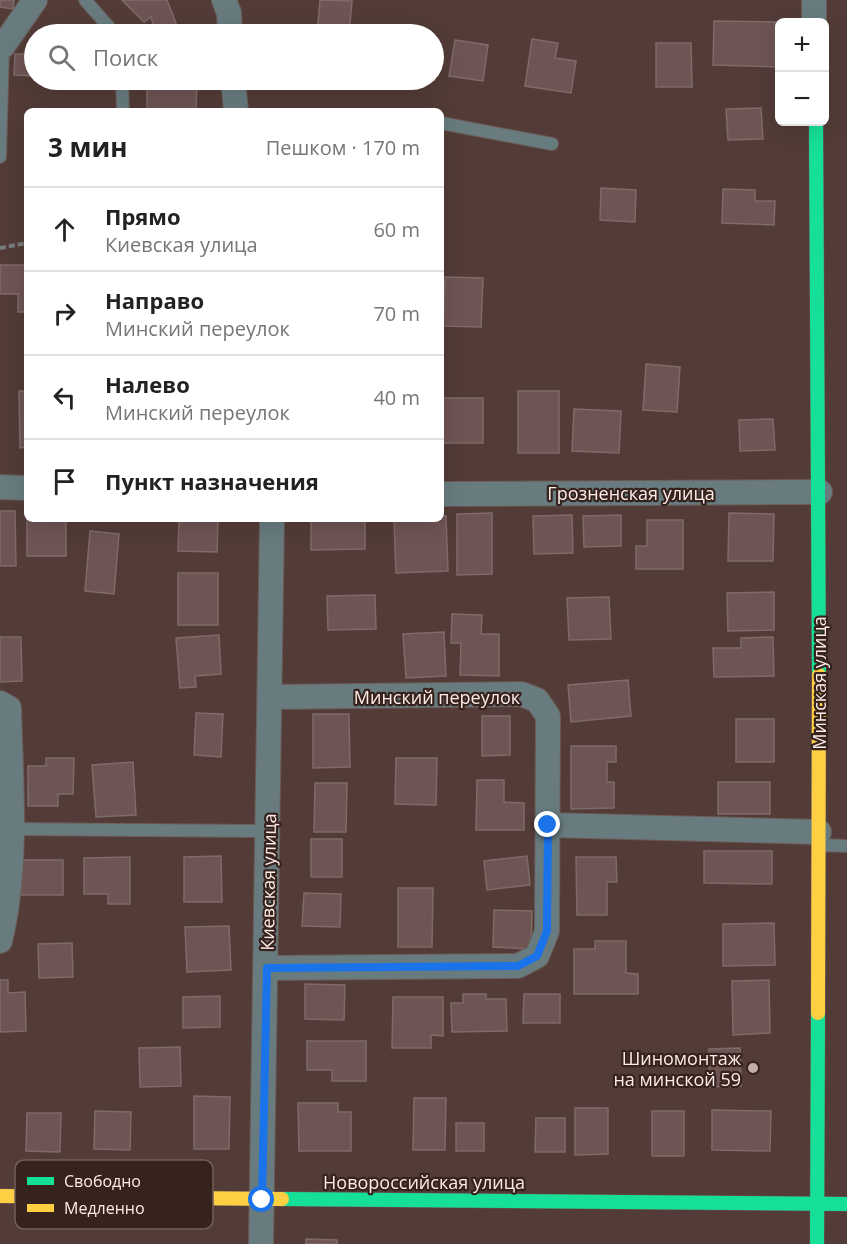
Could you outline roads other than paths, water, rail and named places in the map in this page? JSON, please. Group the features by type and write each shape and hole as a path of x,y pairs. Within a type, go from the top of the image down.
{"street":[{"path":"1,46 35,0"},
{"path":"224,0 230,14 230,24"},
{"path":"814,0 814,18"},
{"path":"234,90 236,108"},
{"name":"Минская улица","path":"816,126 820,492 816,1244"},
{"path":"0,488 24,488"},
{"name":"Грозненская улица","path":"444,494 820,492"},
{"name":"Киевская улица","path":"261,1244 267,968 272,522"},
{"name":"Минский переулок","path":"267,968 518,966 537,956 547,931 548,716 537,700 521,694 270,697"},
{"path":"0,703 9,708 12,830 6,917 0,942"},
{"path":"548,825 819,838"},
{"name":"Новороссийская улица","path":"0,1196 15,1196"},
{"name":"Новороссийская улица","path":"213,1199 847,1204"}],"lane":[{"path":"85,0 106,24"},
{"path":"0,157 1,46"},
{"path":"122,90 123,108"},
{"path":"444,124 552,144"},
{"path":"12,830 269,831"},
{"path":"819,838 847,846"}],"place":[{"name":"Шиномонтаж на минской 59","path":"753,1068"}]}
